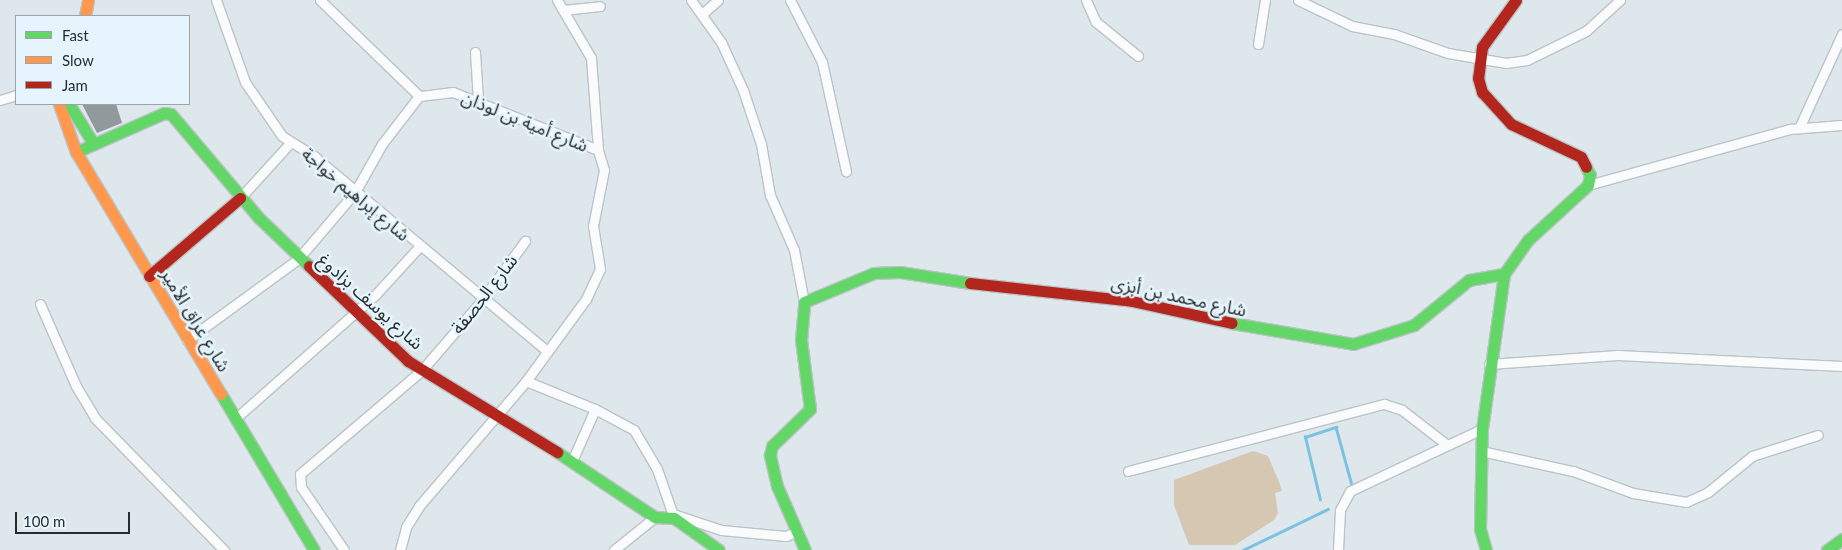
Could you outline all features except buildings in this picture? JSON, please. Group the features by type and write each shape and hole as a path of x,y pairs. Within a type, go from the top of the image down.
{"street":[{"name":"شارع إبراهيم خواجة","path":"216,0 248,90 277,131 355,192 547,351"},
{"path":"187,340 298,258 355,192 382,144 419,96 320,0"},
{"path":"557,0 591,58 598,150"},
{"path":"691,0 727,53 754,120 770,195 794,250 804,302 801,340 810,408 772,446 770,455 777,486 805,550"},
{"path":"702,14 718,0"},
{"path":"790,0 822,62 846,171"},
{"path":"1086,0 1096,22 1138,56"},
{"path":"1258,44 1265,0"},
{"path":"1298,0 1352,26 1478,58 1506,63 1528,60 1586,31 1620,0"},
{"path":"1516,0 1486,35 1478,58 1478,85 1487,101 1512,124 1581,157 1589,168 1588,185"},
{"path":"85,15 89,1"},
{"path":"563,10 600,6"},
{"path":"1799,128 1842,34"},
{"path":"475,52 478,100"},
{"name":"شارع أمية بن لوذان","path":"400,550 406,527 419,506 497,418 526,381 598,279 593,226 604,170 598,150 478,100 442,90 419,96"},
{"path":"0,99 15,95"},
{"name":"شارع عراق الأمير","path":"59,105 76,152 314,550"},
{"path":"70,105 92,144 76,152"},
{"name":"شارع يوسف بزادوغ","path":"92,144 168,113 185,128 240,198 298,258 422,370 497,418 572,461 655,518"},
{"path":"1486,550 1480,529 1481,451 1489,364 1504,274 1536,232 1588,185 1799,128 1842,125"},
{"path":"149,276 240,198 291,142"},
{"name":"شارع الحصفة","path":"344,550 301,487 300,474 422,370 483,299 525,240"},
{"path":"236,418 356,311 420,246"},
{"name":"شارع محمد بن أبزى","path":"804,302 860,277 900,272 1007,289 1132,301 1281,334 1353,344 1414,325 1469,280 1504,274"},
{"path":"40,304 76,386 94,418 224,550"},
{"path":"1489,364 1618,354 1842,366"},
{"path":"526,381 595,409 627,425 641,439 674,516 719,550"},
{"path":"1128,471 1384,404 1402,410 1446,444"},
{"path":"572,461 595,409"},
{"path":"1338,550 1340,510 1350,492 1446,444 1482,429"},
{"path":"1481,451 1573,471 1640,495 1686,502 1708,492 1752,456 1818,435"},
{"path":"614,550 655,518 674,516 721,530 786,536 798,531"},
{"path":"1828,550 1842,539"},
{"path":"1834,550 1842,544"}],"shaded area":[{"path":"1253,451 1268,456 1282,491 1275,493 1278,513 1274,520 1235,545 1189,545 1174,505 1174,480"}],"waterway":[{"path":"1320,500 1305,437 1336,427 1352,485"},
{"path":"1243,550 1328,509"}],"traffic: fast":[{"path":"70,105 93,143"},
{"path":"76,152 164,113 171,114 259,218 309,266"},
{"path":"1486,550 1480,529 1482,429 1504,274 1528,240 1588,185 1590,175 1586,167"},
{"path":"805,550 777,486 770,455 772,446 810,409 801,340 804,302 874,273 900,272 970,283"},
{"path":"1232,323 1353,344 1414,325 1469,280 1504,274"},
{"path":"221,394 314,550"},
{"path":"557,452 655,517 674,518 719,550"},
{"path":"1827,550 1842,539"}],"traffic: slow":[{"path":"85,15 88,0"},
{"path":"59,105 76,152 221,394"}],"traffic: jam":[{"path":"1516,0 1482,47 1478,78 1482,92 1511,124 1581,157 1586,167"},
{"path":"149,276 240,198"},
{"path":"309,266 408,361 557,452"},
{"path":"970,283 1132,301 1232,323"}]}
